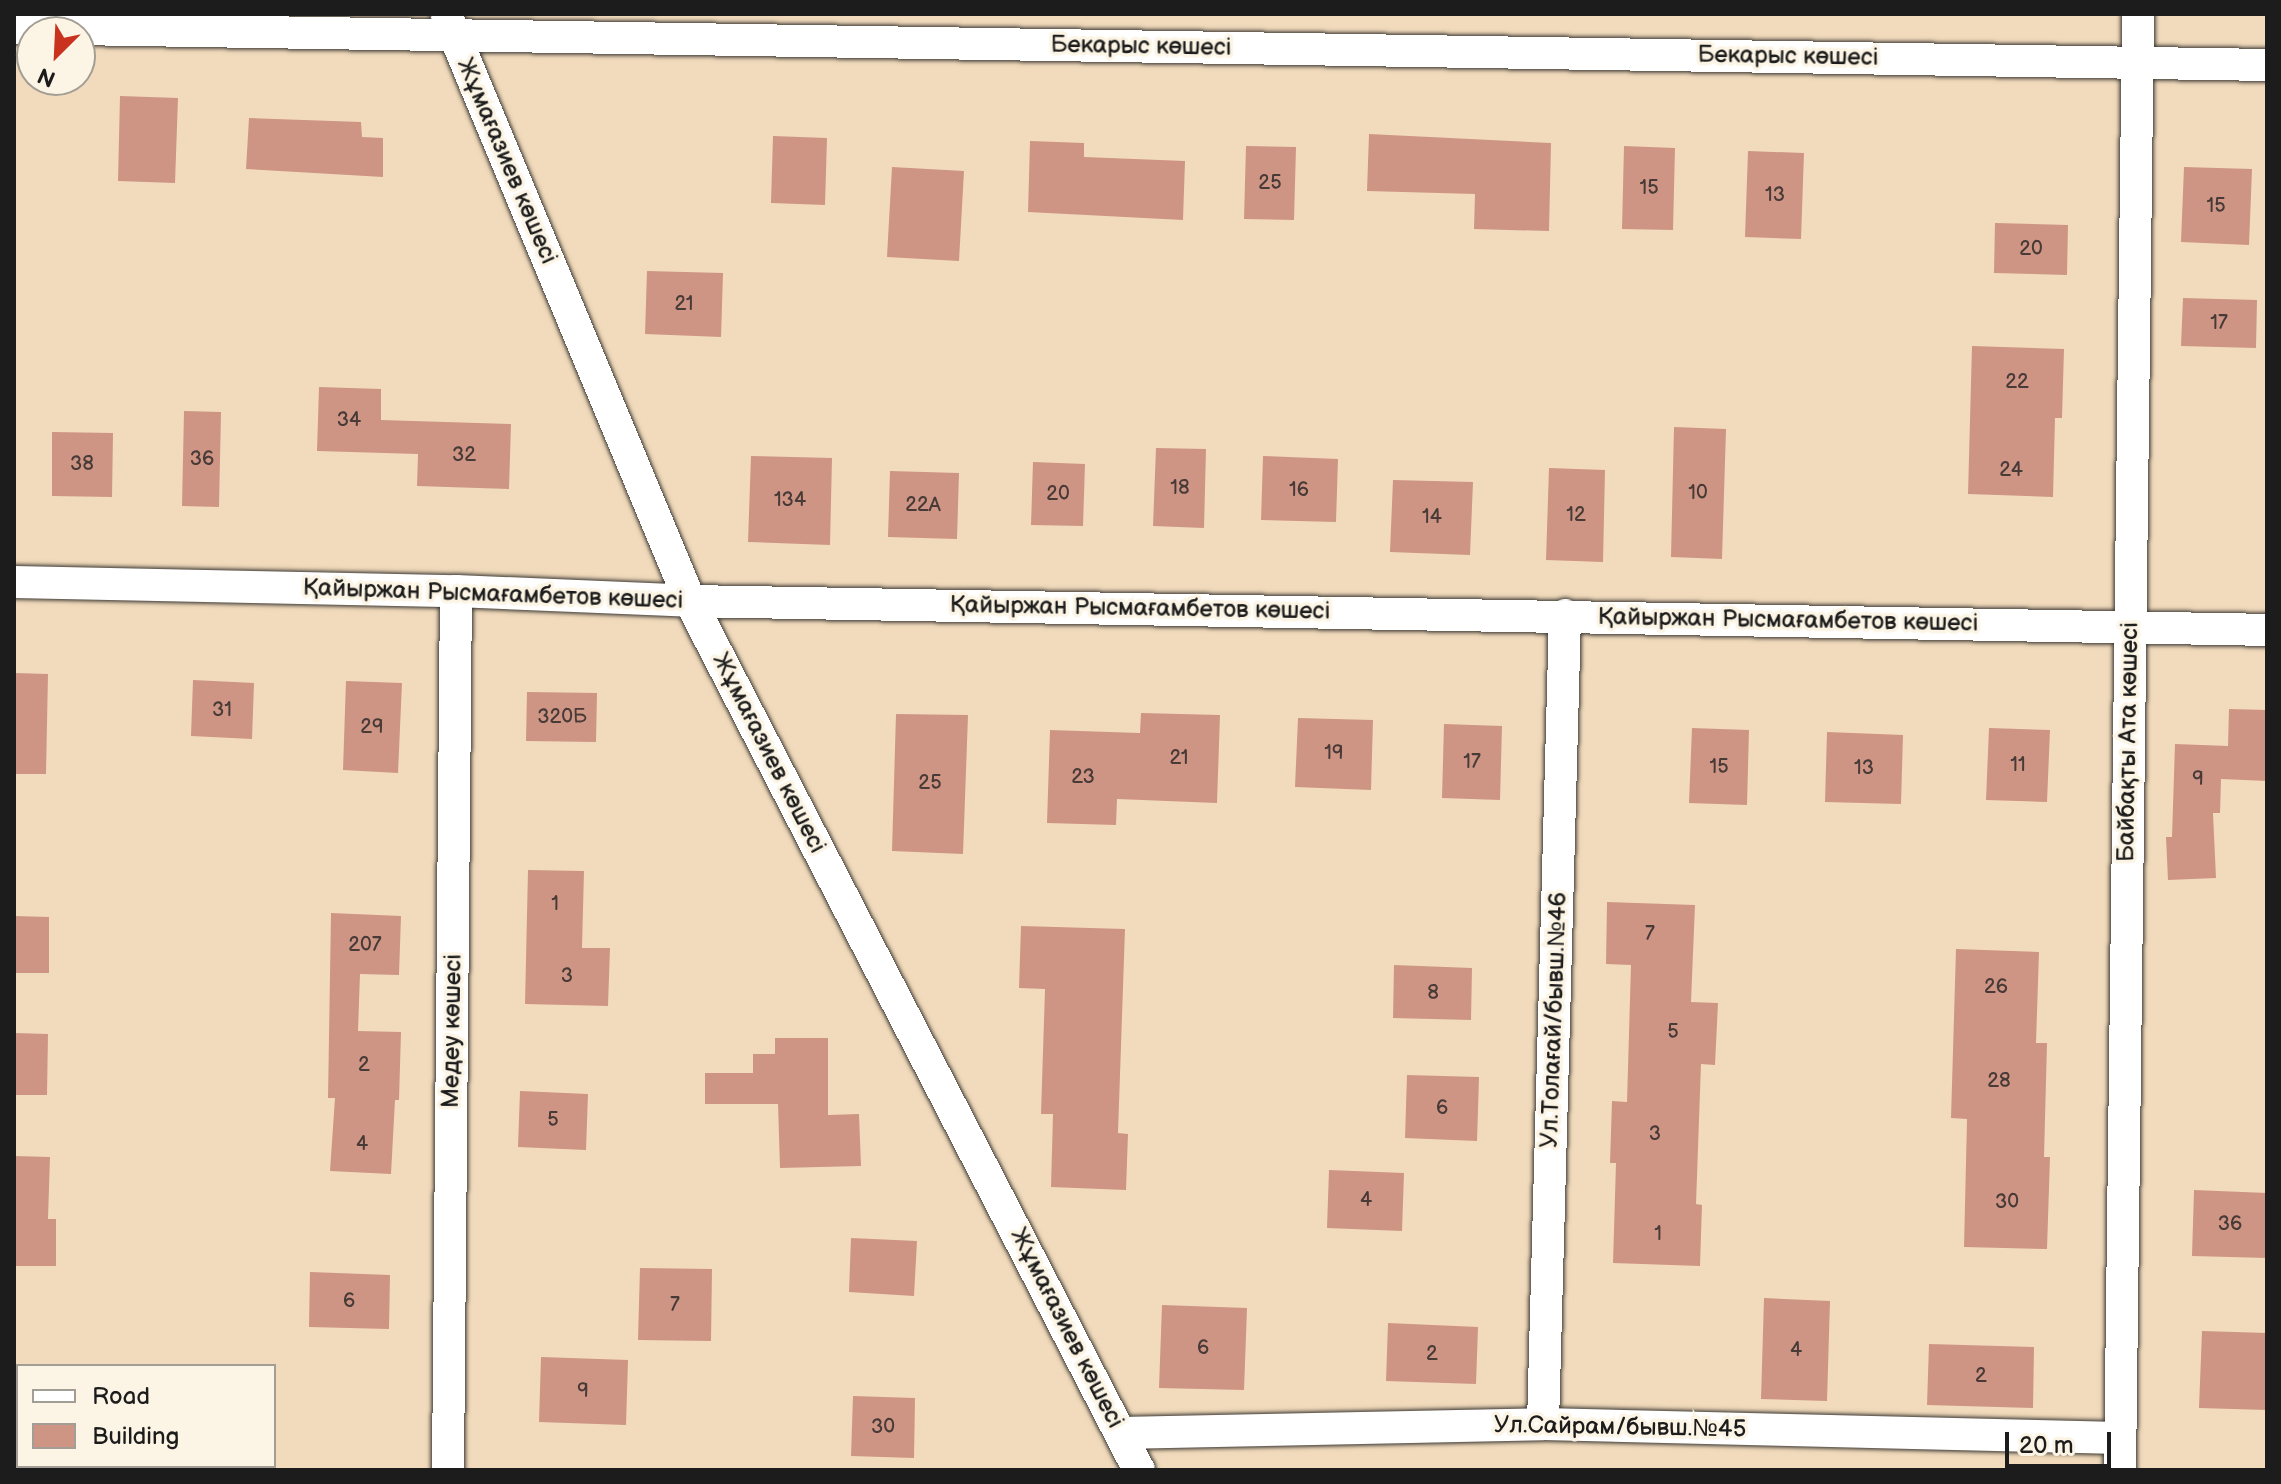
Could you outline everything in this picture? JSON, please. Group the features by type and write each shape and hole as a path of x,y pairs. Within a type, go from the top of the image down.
{"street":[{"name":"Байбақты Ата көшесі","path":"2120,1470 2138,14"},
{"name":"Бекарыс көшесі","path":"14,28 450,24 2267,65"},
{"name":"Жұмағазиев көшесі","path":"450,24 690,601 1139,1470"},
{"name":"Қайыржан Рысмағамбетов көшесі","path":"14,582 456,591 690,601 2267,630"},
{"name":"Медеу көшесі","path":"448,1470 456,591"},
{"name":"Ул.Толағай/бывш.№46","path":"1543,1424 1565,615"},
{"name":"Ул.Сайрам/бывш.№45","path":"1120,1433 1543,1424 2120,1438"}],"building":[{"path":"120,96 178,98 175,183 118,181"},
{"path":"249,118 361,122 362,137 383,138 383,177 246,169"},
{"path":"1369,134 1551,143 1549,231 1474,229 1475,194 1367,191"},
{"path":"773,136 827,138 825,205 771,203"},
{"path":"1030,141 1084,143 1084,157 1185,161 1183,220 1028,212"},
{"path":"1246,146 1296,147 1294,220 1244,219"},
{"path":"1624,146 1675,148 1673,230 1622,229"},
{"path":"1748,151 1804,153 1801,239 1745,237"},
{"path":"892,167 964,171 959,261 887,257"},
{"path":"2184,167 2252,169 2249,245 2181,242"},
{"path":"1995,223 2068,225 2067,275 1994,273"},
{"path":"647,271 723,273 721,337 645,334"},
{"path":"2183,298 2257,300 2256,348 2181,346"},
{"path":"1972,346 2064,349 2062,418 2055,418 2053,497 1968,494"},
{"path":"319,387 381,389 381,420 511,424 509,489 417,486 418,454 317,451"},
{"path":"184,411 221,412 219,507 182,506"},
{"path":"1674,427 1726,429 1722,559 1671,557"},
{"path":"52,432 113,433 112,497 52,496"},
{"path":"1156,448 1206,449 1204,528 1153,526"},
{"path":"751,456 832,458 830,545 748,542"},
{"path":"1263,456 1338,459 1336,522 1261,520"},
{"path":"1033,462 1085,464 1083,526 1031,525"},
{"path":"1549,468 1605,470 1603,562 1546,560"},
{"path":"890,471 959,473 957,539 888,537"},
{"path":"1393,480 1473,482 1470,555 1390,552"},
{"path":"14,673 48,674 46,774 14,774"},
{"path":"193,680 254,683 252,739 191,736"},
{"path":"346,681 402,683 398,773 343,770"},
{"path":"527,692 597,693 596,742 526,741"},
{"path":"2229,709 2267,710 2267,781 2221,779 2220,813 2213,813 2216,878 2168,880 2166,837 2172,837 2175,744 2228,746"},
{"path":"1141,713 1220,715 1217,803 1117,799 1116,825 1047,823 1050,730 1140,733"},
{"path":"896,714 968,715 963,854 892,851"},
{"path":"1298,718 1373,720 1371,790 1295,787"},
{"path":"1444,724 1502,726 1500,800 1442,798"},
{"path":"1692,728 1749,730 1747,805 1689,803"},
{"path":"1989,728 2050,730 2047,802 1986,800"},
{"path":"1827,732 1903,735 1901,804 1825,802"},
{"path":"528,870 584,871 582,948 610,948 608,1006 525,1004"},
{"path":"1607,902 1695,905 1691,1002 1718,1003 1715,1065 1701,1064 1696,1204 1702,1205 1700,1266 1613,1263 1616,1163 1610,1163 1612,1101 1627,1102 1631,965 1606,964"},
{"path":"331,913 401,916 399,975 360,974 358,1031 401,1032 399,1100 395,1100 391,1174 330,1171 335,1098 328,1098"},
{"path":"14,916 49,917 49,973 14,973"},
{"path":"1021,926 1125,929 1118,1133 1128,1134 1126,1190 1051,1187 1053,1114 1041,1114 1045,989 1019,988"},
{"path":"1956,949 2039,952 2036,1043 2047,1043 2044,1157 2050,1157 2047,1249 1964,1247 1967,1119 1951,1118"},
{"path":"1394,965 1472,968 1471,1020 1393,1018"},
{"path":"14,1033 48,1034 47,1095 14,1095"},
{"path":"775,1038 828,1038 828,1115 859,1114 861,1166 780,1168 778,1104 705,1104 705,1073 753,1073 753,1054 775,1054"},
{"path":"1407,1075 1479,1077 1477,1141 1405,1138"},
{"path":"520,1091 588,1094 586,1150 518,1147"},
{"path":"14,1156 50,1157 48,1219 56,1219 56,1266 14,1266"},
{"path":"1329,1170 1404,1173 1402,1231 1327,1228"},
{"path":"2194,1190 2267,1193 2267,1258 2192,1256"},
{"path":"851,1238 917,1241 914,1296 849,1292"},
{"path":"640,1268 712,1269 711,1341 638,1340"},
{"path":"310,1272 390,1275 389,1329 309,1327"},
{"path":"1764,1298 1830,1301 1827,1401 1761,1399"},
{"path":"1162,1305 1247,1308 1244,1390 1159,1388"},
{"path":"1388,1323 1478,1327 1476,1384 1386,1381"},
{"path":"2202,1331 2267,1333 2267,1410 2199,1408"},
{"path":"1929,1344 2034,1347 2033,1408 1927,1405"},
{"path":"541,1357 628,1360 626,1425 539,1422"},
{"path":"853,1396 915,1398 914,1458 851,1456"}]}
